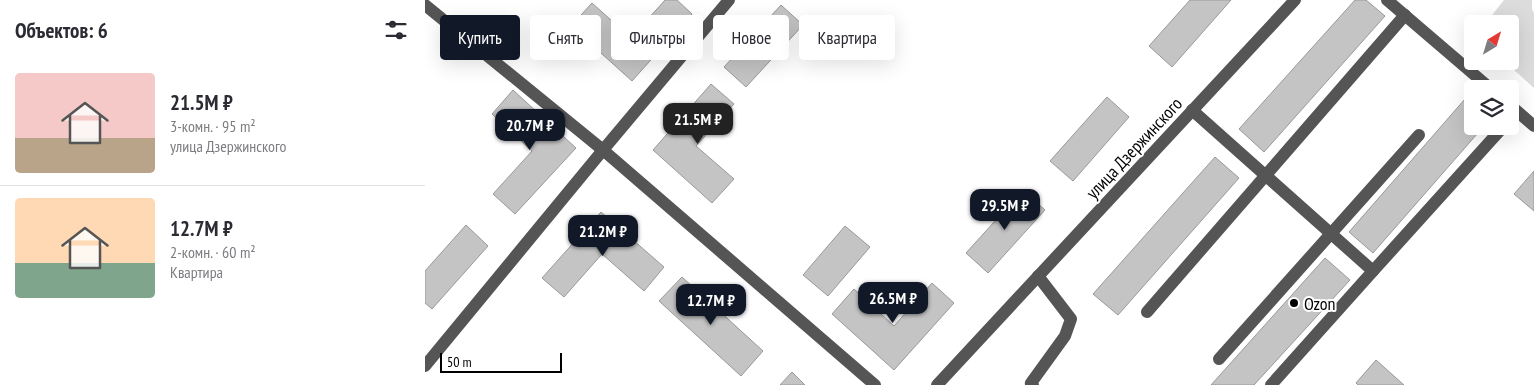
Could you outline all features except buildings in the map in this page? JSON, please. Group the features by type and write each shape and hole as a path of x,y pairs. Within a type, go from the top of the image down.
{"street":[{"path":"425,366 729,0"},
{"name":"улица Дзержинского","path":"937,385 1295,0"},
{"path":"1387,0 1481,80"},
{"path":"425,5 603,150 875,385"},
{"path":"1147,312 1405,15"},
{"path":"1192,110 1373,271"},
{"path":"1519,116 1534,126"},
{"path":"1219,359 1419,135"},
{"path":"1271,385 1496,135"},
{"path":"1033,385 1031,383 1065,336 1071,319 1038,276"}],"shaded area":[{"path":"1504,0 1532,0 1534,13 1534,88 1514,70 1519,70 1519,15 1492,15"}],"place":[{"name":"Ozon","path":"1294,303"}]}
